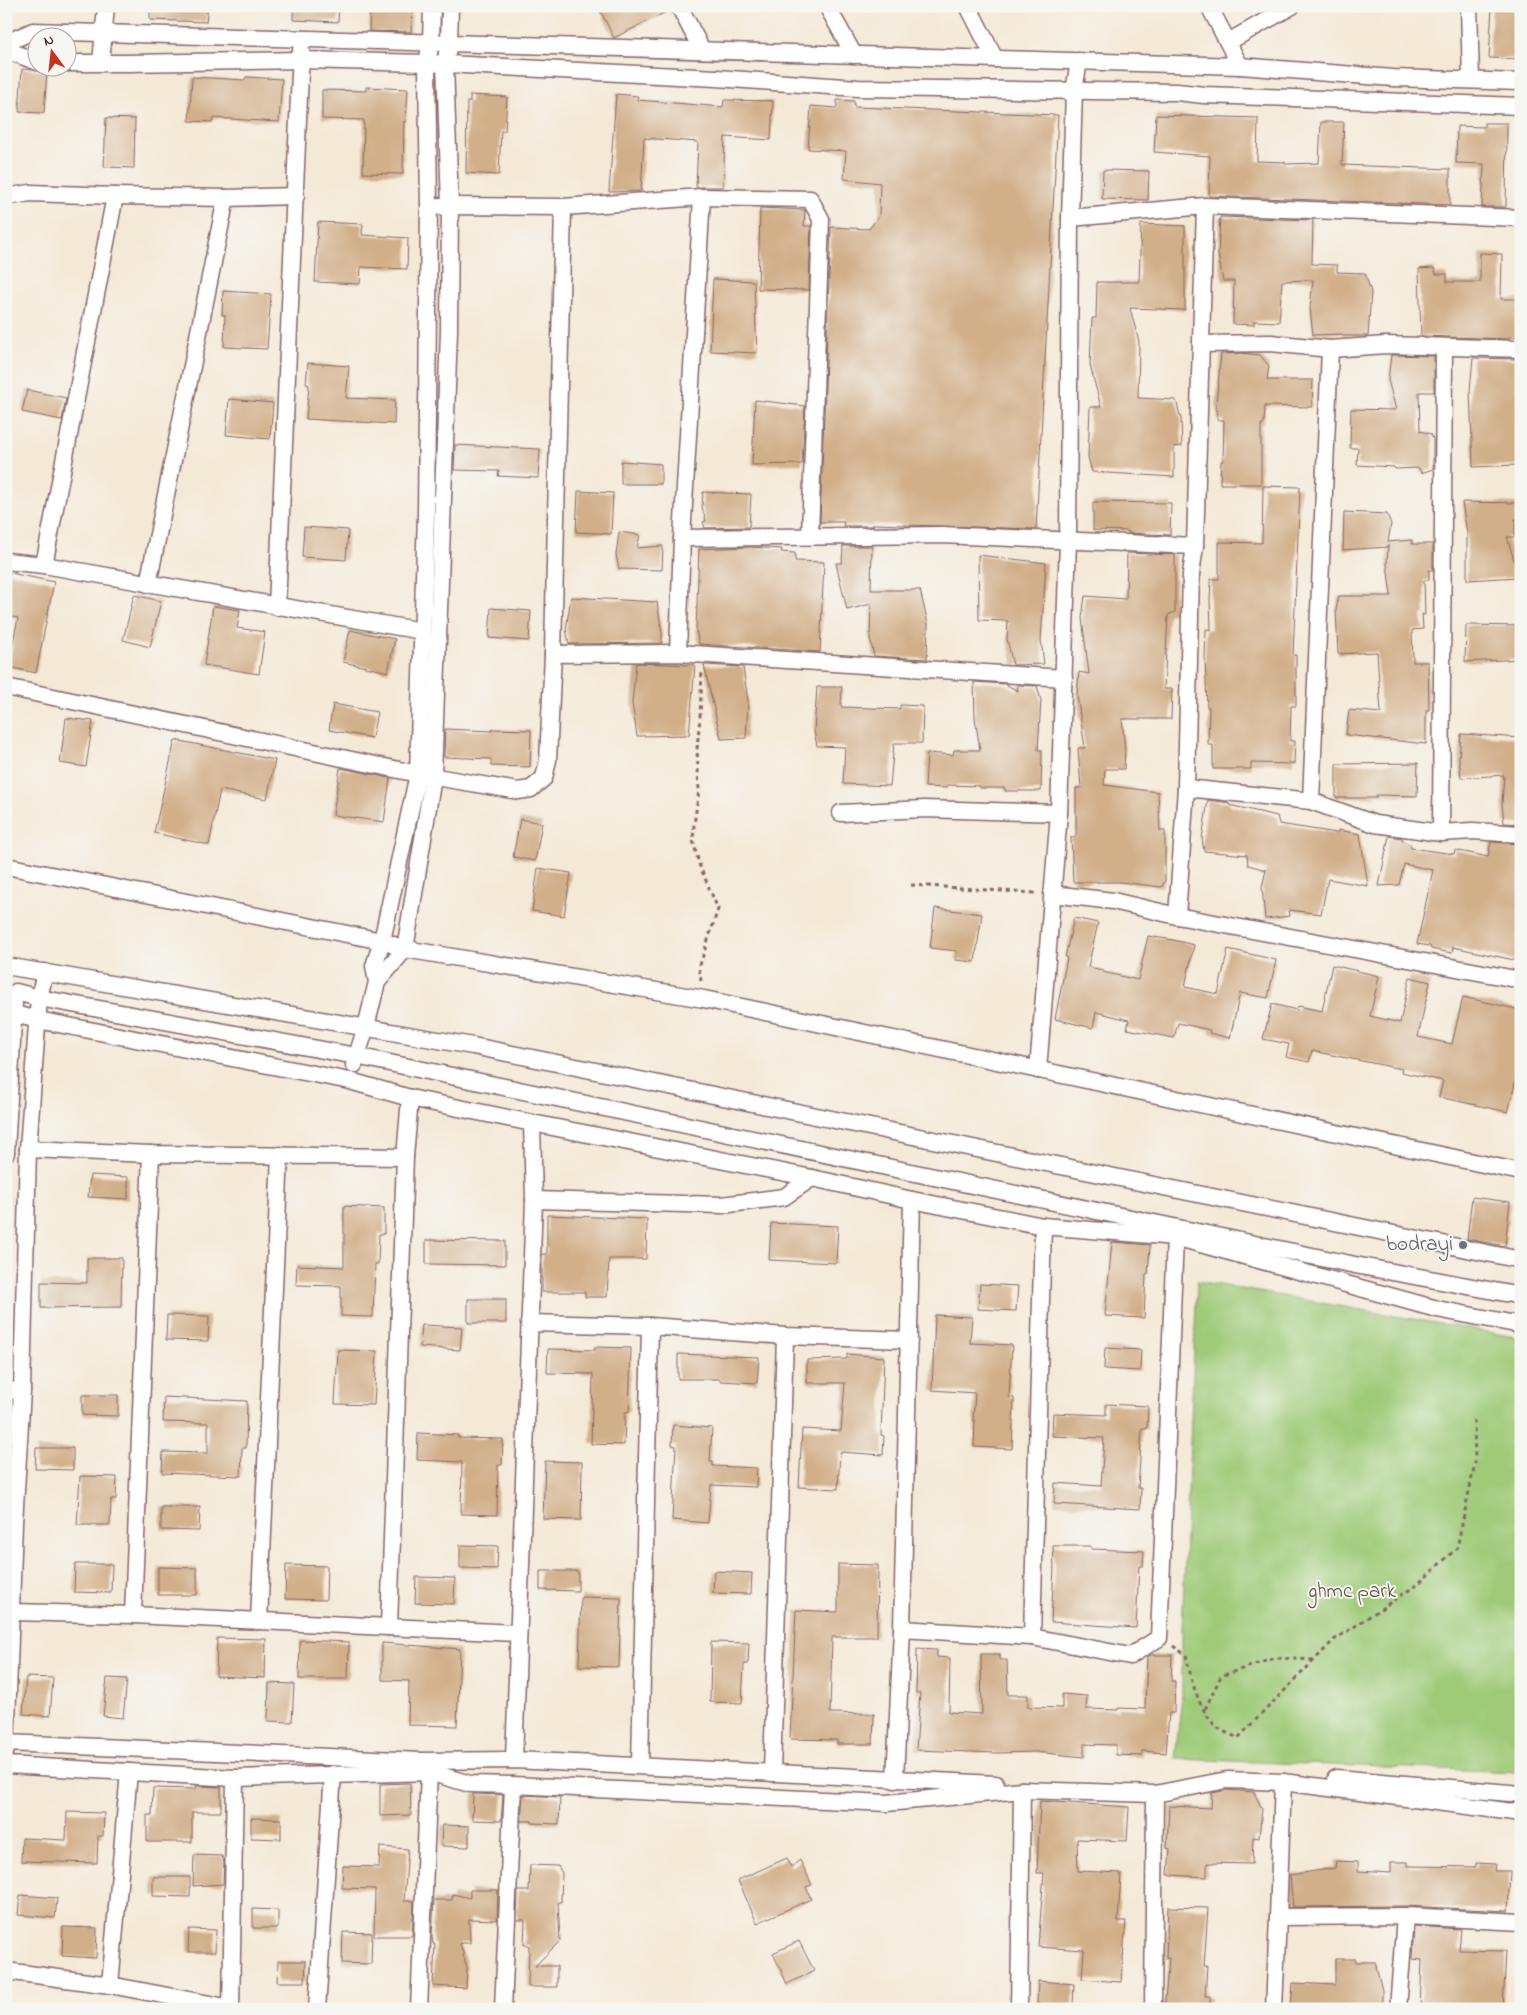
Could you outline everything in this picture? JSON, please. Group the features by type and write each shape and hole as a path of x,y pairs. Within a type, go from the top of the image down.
{"street":[{"path":"101,63 102,33 106,6"},
{"path":"350,1080 377,982 374,966 426,775 422,632 426,514 429,206 427,63 432,6"},
{"path":"377,982 405,950 426,775 449,331 450,206 445,64 450,6"},
{"path":"679,6 702,50"},
{"path":"827,6 854,55"},
{"path":"968,6 995,59"},
{"path":"1209,6 1240,66"},
{"path":"1228,42 1292,6"},
{"path":"1469,6 1470,80"},
{"path":"6,43 33,31 1240,66 1393,78 1521,82"},
{"path":"277,607 296,196 300,60 303,39"},
{"path":"6,50 28,58"},
{"path":"78,63 300,60 427,63 716,78 858,88 1177,92 1521,106"},
{"path":"1038,1070 1059,813 1068,540 1070,218 1074,91 1079,62"},
{"path":"6,197 30,192 226,198 296,196"},
{"path":"44,565 116,196"},
{"path":"429,206 563,207 702,197 810,199 821,219 810,536"},
{"path":"678,653 682,538 702,197"},
{"path":"148,584 226,198"},
{"path":"1070,218 1205,206 1521,218"},
{"path":"1177,916 1186,788 1191,574 1195,546 1205,206"},
{"path":"6,687 426,775 518,791 531,788 544,778 548,760 553,654 563,207"},
{"path":"1202,344 1271,343 1330,349 1386,345 1521,349"},
{"path":"1441,833 1444,348"},
{"path":"1311,801 1330,349"},
{"path":"682,538 941,535 1195,546"},
{"path":"6,561 44,565 422,632"},
{"path":"553,654 678,653 1064,678"},
{"path":"1186,788 1311,801 1375,824 1441,833 1472,830 1521,834"},
{"path":"841,813 924,809 1059,813"},
{"path":"6,866 382,941 405,950 704,999 1521,1172"},
{"path":"1052,894 1113,901 1177,916 1521,980"},
{"path":"6,1153 10,1013 16,992 13,967 473,1046 1521,1260"},
{"path":"6,1750 12,1612 10,1522 14,1391 39,998 45,972"},
{"path":"16,992 39,998 356,1056 1336,1261 1521,1296"},
{"path":"10,1013 350,1080 410,1098 1043,1226 1174,1237 1437,1309 1521,1325"},
{"path":"389,1627 405,1157 410,1098"},
{"path":"514,1760 534,1200 532,1123"},
{"path":"28,1149 150,1154 405,1157"},
{"path":"133,1614 150,1154"},
{"path":"259,1621 280,1155"},
{"path":"534,1200 722,1205 784,1197 812,1178"},
{"path":"895,1780 902,1629 912,1200"},
{"path":"1032,1637 1043,1226"},
{"path":"902,1629 1032,1637 1130,1656 1160,1638 1174,1237"},
{"path":"529,1323 650,1326 785,1336 909,1340"},
{"path":"640,1765 650,1326"},
{"path":"772,1773 785,1336"},
{"path":"12,1612 133,1614 518,1633"},
{"path":"7,1743 421,1761 514,1760 640,1765 895,1780 1017,1784 1152,1787 1222,1770 1521,1794"},
{"path":"470,1784 472,1760"},
{"path":"6,1765 235,1778 429,1772 470,1784 513,1784 887,1803 1022,1790 1155,1794 1227,1780 1283,1782 1521,1813"},
{"path":"110,1985 129,1772"},
{"path":"419,2009 429,1772"},
{"path":"317,2009 333,1774"},
{"path":"6,1971 110,1985 231,2008 235,1778"},
{"path":"1274,2009 1283,1782"},
{"path":"503,2009 513,1784"},
{"path":"1019,2009 1022,1790"},
{"path":"1153,2009 1155,1794"},
{"path":"1278,1918 1405,1916 1521,1922"},
{"path":"1398,2009 1405,1916"}],"path":[{"path":"678,653 702,664 697,749 699,790 694,824 694,840 699,864 718,909 699,968 704,999"},
{"path":"911,885 1052,894"},
{"path":"1160,1638 1186,1655 1192,1684 1205,1710 1217,1727 1238,1738 1334,1640 1418,1584 1457,1548 1475,1463 1474,1418"},
{"path":"1205,1710 1221,1676 1275,1658 1314,1660"}],"green space":[{"name":"ghmc park","path":"1197,1281 1521,1338 1521,1660 1516,1772 1175,1759 1182,1696 1182,1630"}],"building":[{"path":"150,6 208,6 206,22 150,20"},
{"path":"293,6 339,6 338,22 293,20"},
{"path":"370,6 412,6 411,32 369,31"},
{"path":"598,6 669,6 670,10 614,38"},
{"path":"1492,6 1521,7 1521,59 1489,58"},
{"path":"22,69 28,69 28,78 46,78 44,113 19,112"},
{"path":"192,77 245,80 246,77 282,79 279,122 213,118 213,122 189,121"},
{"path":"366,87 408,89 406,122 404,121 403,174 363,173 364,120 322,119 322,90 366,91"},
{"path":"616,94 638,96 637,100 723,107 724,100 773,101 771,140 725,137 723,187 696,187 698,142 644,138 641,191 609,192"},
{"path":"470,95 507,97 505,131 501,131 499,175 466,173 467,102 470,102"},
{"path":"837,100 854,101 854,107 1058,115 1036,529 873,524 873,526 843,526 844,522 820,522 831,227 869,229 879,216 880,183 844,179 846,151 808,149 811,106 837,108"},
{"path":"1156,115 1258,118 1257,161 1285,162 1285,164 1319,163 1321,122 1344,122 1342,165 1450,169 1450,205 1209,196 1210,156 1154,152"},
{"path":"106,118 135,119 134,168 104,167"},
{"path":"1484,123 1507,123 1506,207 1482,207 1484,164 1456,163 1457,126 1484,127"},
{"path":"1103,170 1149,171 1148,200 1102,199"},
{"path":"760,208 805,210 804,226 811,226 809,290 758,289"},
{"path":"1220,217 1313,220 1312,264 1337,265 1337,272 1365,273 1371,292 1368,336 1343,336 1342,334 1313,335 1310,308 1313,280 1282,281 1279,322 1254,321 1254,325 1233,324 1234,281 1223,281 1218,254"},
{"path":"318,222 363,224 362,235 408,238 407,269 361,267 360,284 315,282"},
{"path":"1141,224 1185,226 1185,310 1130,308 1139,342 1138,398 1176,400 1181,419 1182,446 1174,447 1174,477 1092,472 1088,457 1090,407 1101,407 1090,365 1092,318 1096,318 1097,282 1139,282"},
{"path":"1480,253 1502,254 1501,299 1521,299 1521,337 1508,337 1509,339 1421,336 1419,269 1434,268 1436,274 1447,274 1447,282 1480,282"},
{"path":"713,279 754,281 757,353 710,351"},
{"path":"223,291 271,294 267,349 224,347 225,315 222,315"},
{"path":"1241,353 1260,355 1269,366 1267,380 1313,380 1312,407 1265,406 1264,424 1261,424 1261,484 1220,484 1221,461 1223,461 1224,420 1218,420 1216,404 1221,354"},
{"path":"1391,355 1434,356 1434,392 1419,392 1420,431 1431,434 1433,439 1433,469 1421,473 1419,468 1395,469 1394,467 1357,465 1358,448 1350,448 1351,409 1396,410 1388,380"},
{"path":"1473,358 1515,359 1521,381 1521,416 1517,416 1518,465 1473,467 1470,390"},
{"path":"308,363 349,366 346,398 395,400 394,424 306,419 309,385 306,384"},
{"path":"27,390 66,398 62,420 22,412"},
{"path":"229,399 273,403 270,439 226,435"},
{"path":"755,400 805,406 802,464 752,465"},
{"path":"455,445 540,449 538,478 498,476 499,471 454,470"},
{"path":"621,461 661,464 661,484 621,484"},
{"path":"1263,486 1300,487 1293,655 1296,655 1296,706 1291,706 1290,741 1295,741 1294,764 1251,763 1251,769 1213,769 1213,745 1208,745 1209,707 1207,707 1205,657 1206,629 1211,630 1211,579 1219,579 1219,542 1262,543"},
{"path":"578,491 613,493 611,534 576,532"},
{"path":"703,492 751,494 749,527 705,528 703,522 706,521 702,507"},
{"path":"1093,502 1171,503 1170,535 1093,530"},
{"path":"1462,502 1521,503 1521,519 1515,519 1515,537 1507,537 1519,577 1467,580 1467,533"},
{"path":"1344,512 1387,514 1391,524 1388,542 1412,540 1412,544 1433,544 1433,570 1429,570 1429,580 1424,580 1425,615 1422,614 1423,629 1412,630 1413,662 1428,662 1429,710 1426,710 1426,744 1346,735 1349,710 1381,713 1377,652 1338,654 1336,609 1339,596 1391,596 1387,564 1388,547 1343,550"},
{"path":"304,527 348,530 346,560 302,557"},
{"path":"619,532 640,535 637,548 663,546 662,570 619,569 616,555"},
{"path":"843,546 872,546 871,590 920,590 928,624 927,659 874,656 870,638 871,604 847,610 836,563 842,563"},
{"path":"750,547 782,549 781,552 795,553 795,561 824,562 820,652 699,644 696,630 699,549"},
{"path":"1127,553 1175,555 1175,612 1168,615 1164,689 1172,689 1171,719 1122,719 1125,751 1124,769 1105,769 1104,785 1158,792 1160,831 1165,831 1165,880 1162,887 1120,882 1073,882 1071,837 1076,837 1076,788 1081,788 1078,748 1085,748 1077,695 1079,672 1089,674 1082,618 1085,596 1126,599"},
{"path":"978,555 1046,563 1041,640 1044,664 1013,665 1007,639 1008,621 979,620"},
{"path":"6,572 54,582 36,673 8,667 18,618 6,616"},
{"path":"134,595 161,601 150,647 123,640"},
{"path":"571,597 657,602 662,643 569,644 566,629"},
{"path":"213,606 240,610 237,628 265,632 259,674 204,665"},
{"path":"491,608 531,611 529,641 489,638"},
{"path":"1466,625 1521,626 1521,659 1465,662"},
{"path":"350,630 395,639 388,672 343,662"},
{"path":"636,663 695,665 689,735 637,736 632,703"},
{"path":"704,665 743,667 748,701 746,738 721,739"},
{"path":"974,682 1005,684 1018,691 1017,685 1037,686 1041,700 1038,750 1042,750 1041,791 1005,791 1005,788 980,788 980,786 947,785 947,788 925,787 927,753 953,755 954,750 980,750 975,718"},
{"path":"817,687 842,687 841,707 900,709 900,705 923,706 922,743 894,743 890,786 843,784 845,747 817,746 814,731"},
{"path":"333,704 377,712 372,738 329,730"},
{"path":"66,718 93,721 86,767 60,763"},
{"path":"445,729 531,730 530,767 491,766 491,759 444,757"},
{"path":"1461,734 1521,738 1521,824 1504,823 1502,804 1504,775 1461,778 1459,758"},
{"path":"175,740 275,760 267,799 220,790 209,845 154,833"},
{"path":"1418,763 1417,796 1376,795 1376,798 1336,798 1336,764"},
{"path":"340,768 390,778 384,822 333,815"},
{"path":"1208,800 1229,803 1229,805 1277,816 1279,824 1337,833 1338,830 1360,834 1368,886 1328,879 1321,914 1289,910 1290,916 1265,919 1262,887 1266,870 1248,865 1247,855 1204,851 1202,839"},
{"path":"520,819 542,823 535,861 513,857"},
{"path":"1389,836 1402,838 1403,841 1410,844 1411,848 1454,854 1455,850 1488,857 1491,842 1521,844 1521,952 1519,961 1453,947 1452,953 1417,944 1433,870 1404,864 1399,885 1379,886"},
{"path":"538,868 571,873 564,916 532,911"},
{"path":"935,908 982,914 975,962 956,960 957,951 930,948"},
{"path":"1074,918 1098,923 1088,967 1138,980 1148,936 1173,940 1194,945 1185,987 1218,994 1228,949 1276,960 1268,998 1240,993 1230,1038 1209,1033 1210,1030 1178,1023 1174,1038 1127,1029 1129,1020 1096,1012 1093,1028 1055,1019 1067,958 1065,957"},
{"path":"1332,965 1379,976 1370,1016 1400,1023 1410,977 1430,982 1418,1037 1452,1044 1463,997 1521,1010 1521,1059 1508,1112 1439,1097 1443,1081 1401,1072 1402,1069 1312,1051 1309,1062 1286,1057 1289,1044 1263,1039 1272,1004 1297,1010 1298,1006 1322,1011"},
{"path":"90,1175 128,1177 128,1199 88,1197"},
{"path":"1472,1197 1510,1202 1505,1246 1467,1239"},
{"path":"344,1206 384,1208 384,1234 379,1234 378,1264 375,1264 373,1317 341,1316 341,1286 296,1285 297,1265 344,1267"},
{"path":"547,1215 647,1219 646,1259 609,1259 607,1297 585,1297 585,1292 542,1292 542,1254 547,1254"},
{"path":"771,1223 838,1226 836,1263 769,1260"},
{"path":"426,1240 505,1241 505,1265 426,1264"},
{"path":"1112,1242 1150,1245 1148,1274 1146,1274 1144,1318 1105,1316"},
{"path":"87,1258 122,1258 121,1307 41,1308 41,1282 87,1283"},
{"path":"980,1284 1018,1286 1016,1311 978,1309"},
{"path":"468,1299 506,1299 506,1323 468,1323"},
{"path":"167,1315 209,1316 208,1341 166,1340"},
{"path":"935,1315 972,1317 970,1343 1012,1345 1009,1397 1014,1398 1012,1449 974,1447 975,1393 932,1390"},
{"path":"422,1325 462,1327 460,1350 420,1347"},
{"path":"595,1347 631,1348 629,1412 625,1412 624,1445 591,1444 593,1374 547,1373 548,1349 595,1350"},
{"path":"1105,1348 1141,1350 1140,1371 1104,1369"},
{"path":"338,1350 377,1351 374,1405 335,1404"},
{"path":"678,1354 759,1357 757,1383 720,1381 720,1379 678,1379"},
{"path":"847,1354 884,1357 881,1435 884,1436 883,1455 840,1452 838,1489 799,1487 802,1429 841,1431 845,1383 807,1383 807,1360 847,1359"},
{"path":"82,1395 118,1395 118,1416 82,1415"},
{"path":"164,1397 247,1401 246,1448 242,1448 241,1476 162,1473 163,1452 208,1453 208,1423 163,1422"},
{"path":"1106,1404 1148,1406 1147,1429 1142,1429 1138,1488 1141,1488 1140,1509 1054,1504 1055,1483 1101,1486 1104,1438 1052,1436 1053,1413 1106,1415"},
{"path":"673,1425 712,1428 710,1462 713,1462 713,1466 757,1468 756,1487 711,1485 708,1523 672,1520 676,1446 672,1445"},
{"path":"418,1433 458,1435 458,1438 503,1439 502,1465 498,1465 497,1515 461,1514 462,1462 417,1460"},
{"path":"36,1448 73,1448 73,1470 35,1469"},
{"path":"545,1461 582,1462 581,1520 543,1519"},
{"path":"80,1476 117,1477 116,1499 111,1499 110,1525 77,1525"},
{"path":"161,1507 200,1507 199,1531 161,1530"},
{"path":"460,1545 498,1546 497,1569 460,1568"},
{"path":"1053,1546 1091,1546 1091,1549 1144,1551 1143,1566 1139,1566 1136,1628 1051,1622 1054,1568"},
{"path":"75,1564 112,1564 111,1593 74,1592"},
{"path":"838,1564 878,1565 877,1637 832,1637 830,1713 874,1714 873,1744 837,1744 837,1740 790,1739 796,1610 838,1612"},
{"path":"286,1565 327,1566 326,1600 285,1599"},
{"path":"158,1567 197,1568 197,1595 158,1595"},
{"path":"540,1571 578,1571 578,1591 540,1590"},
{"path":"714,1571 752,1573 751,1594 713,1593"},
{"path":"416,1577 455,1578 454,1604 415,1603"},
{"path":"581,1597 621,1598 619,1667 579,1666"},
{"path":"217,1638 266,1639 265,1678 216,1676"},
{"path":"300,1640 349,1642 348,1679 299,1679"},
{"path":"711,1642 749,1643 748,1664 744,1664 742,1703 710,1702"},
{"path":"382,1643 460,1649 457,1726 408,1725 409,1681 382,1680"},
{"path":"917,1649 937,1650 937,1657 950,1658 949,1712 982,1714 981,1654 1000,1654 1000,1660 1007,1660 1008,1695 1028,1695 1028,1707 1062,1708 1062,1694 1087,1696 1086,1709 1118,1710 1118,1708 1145,1709 1147,1657 1151,1655 1172,1655 1171,1681 1175,1681 1174,1713 1169,1713 1166,1753 1142,1751 1142,1756 1116,1755 1116,1745 1084,1744 1084,1757 1035,1752 997,1753 916,1750 920,1693 916,1693"},
{"path":"26,1677 53,1678 50,1716 23,1714"},
{"path":"107,1678 127,1679 123,1718 103,1716"},
{"path":"269,1683 294,1684 292,1722 268,1721"},
{"path":"410,1783 411,1815 380,1816 380,1784"},
{"path":"196,1786 221,1787 221,1812 192,1812 192,1842 147,1842 147,1815 152,1815 153,1788 196,1789"},
{"path":"1226,1790 1254,1792 1262,1809 1259,1838 1253,1837 1252,1864 1207,1863 1207,1877 1168,1875 1170,1849 1167,1848 1169,1806 1211,1808 1212,1793"},
{"path":"473,1794 503,1795 501,1821 472,1820"},
{"path":"523,1795 560,1797 559,1824 521,1821"},
{"path":"1040,1801 1129,1807 1127,1841 1077,1839 1078,1871 1121,1873 1118,1921 1126,1921 1121,1982 1082,1979 1084,1950 1038,1947 1044,1873 1037,1873"},
{"path":"67,1812 104,1813 103,1836 98,1836 97,1863 21,1861 22,1838 66,1840"},
{"path":"251,1818 281,1819 281,1839 251,1838"},
{"path":"442,1825 469,1826 469,1847 441,1846"},
{"path":"380,1847 408,1849 404,1901 414,1901 412,1936 374,1936 375,1889 342,1888 343,1866 379,1867"},
{"path":"194,1855 222,1856 224,1862 223,1884 193,1886"},
{"path":"787,1858 791,1867 800,1860 812,1885 806,1887 811,1899 757,1923 738,1880"},
{"path":"1336,1861 1358,1862 1358,1871 1391,1873 1391,1862 1408,1862 1408,1866 1476,1867 1476,1863 1495,1864 1494,1871 1510,1871 1508,1911 1405,1906 1293,1907 1290,1875 1335,1868"},
{"path":"530,1865 558,1866 562,1873 561,1902 558,1902 560,1941 535,1966 557,1966 557,1987 528,1987 529,1945 524,1945 525,1920 517,1920 518,1891 529,1891"},
{"path":"153,1877 190,1877 190,1897 153,1896"},
{"path":"470,1890 498,1890 497,1920 469,1919 470,1943 460,1943 467,1968 466,1988 433,1986 435,1944 433,1944 432,1936 434,1900 452,1900 453,1894 470,1898"},
{"path":"20,1895 57,1898 55,1918 18,1915"},
{"path":"1168,1907 1208,1908 1204,1966 1207,1966 1205,1996 1210,1996 1210,2009 1164,2009 1169,1958 1166,1958"},
{"path":"253,1909 278,1910 278,1928 253,1928"},
{"path":"1414,1926 1461,1929 1459,1950 1506,1951 1503,2009 1420,2009 1422,1960 1412,1959"},
{"path":"63,1927 97,1928 96,1958 62,1956"},
{"path":"189,1929 216,1930 215,1952 188,1952"},
{"path":"343,1932 372,1933 371,1964 342,1963"},
{"path":"799,1941 814,1971 787,1984 773,1953"},
{"path":"1335,1959 1356,1959 1356,1962 1375,1962 1382,1990 1382,2009 1291,2008 1293,1983 1335,1985"},
{"path":"278,1961 306,1961 305,1982 277,1982"},
{"path":"1038,1981 1074,1984 1073,2006 1037,2004"}],"place":[{"name":"bodrayi","path":"1463,1245"}]}
